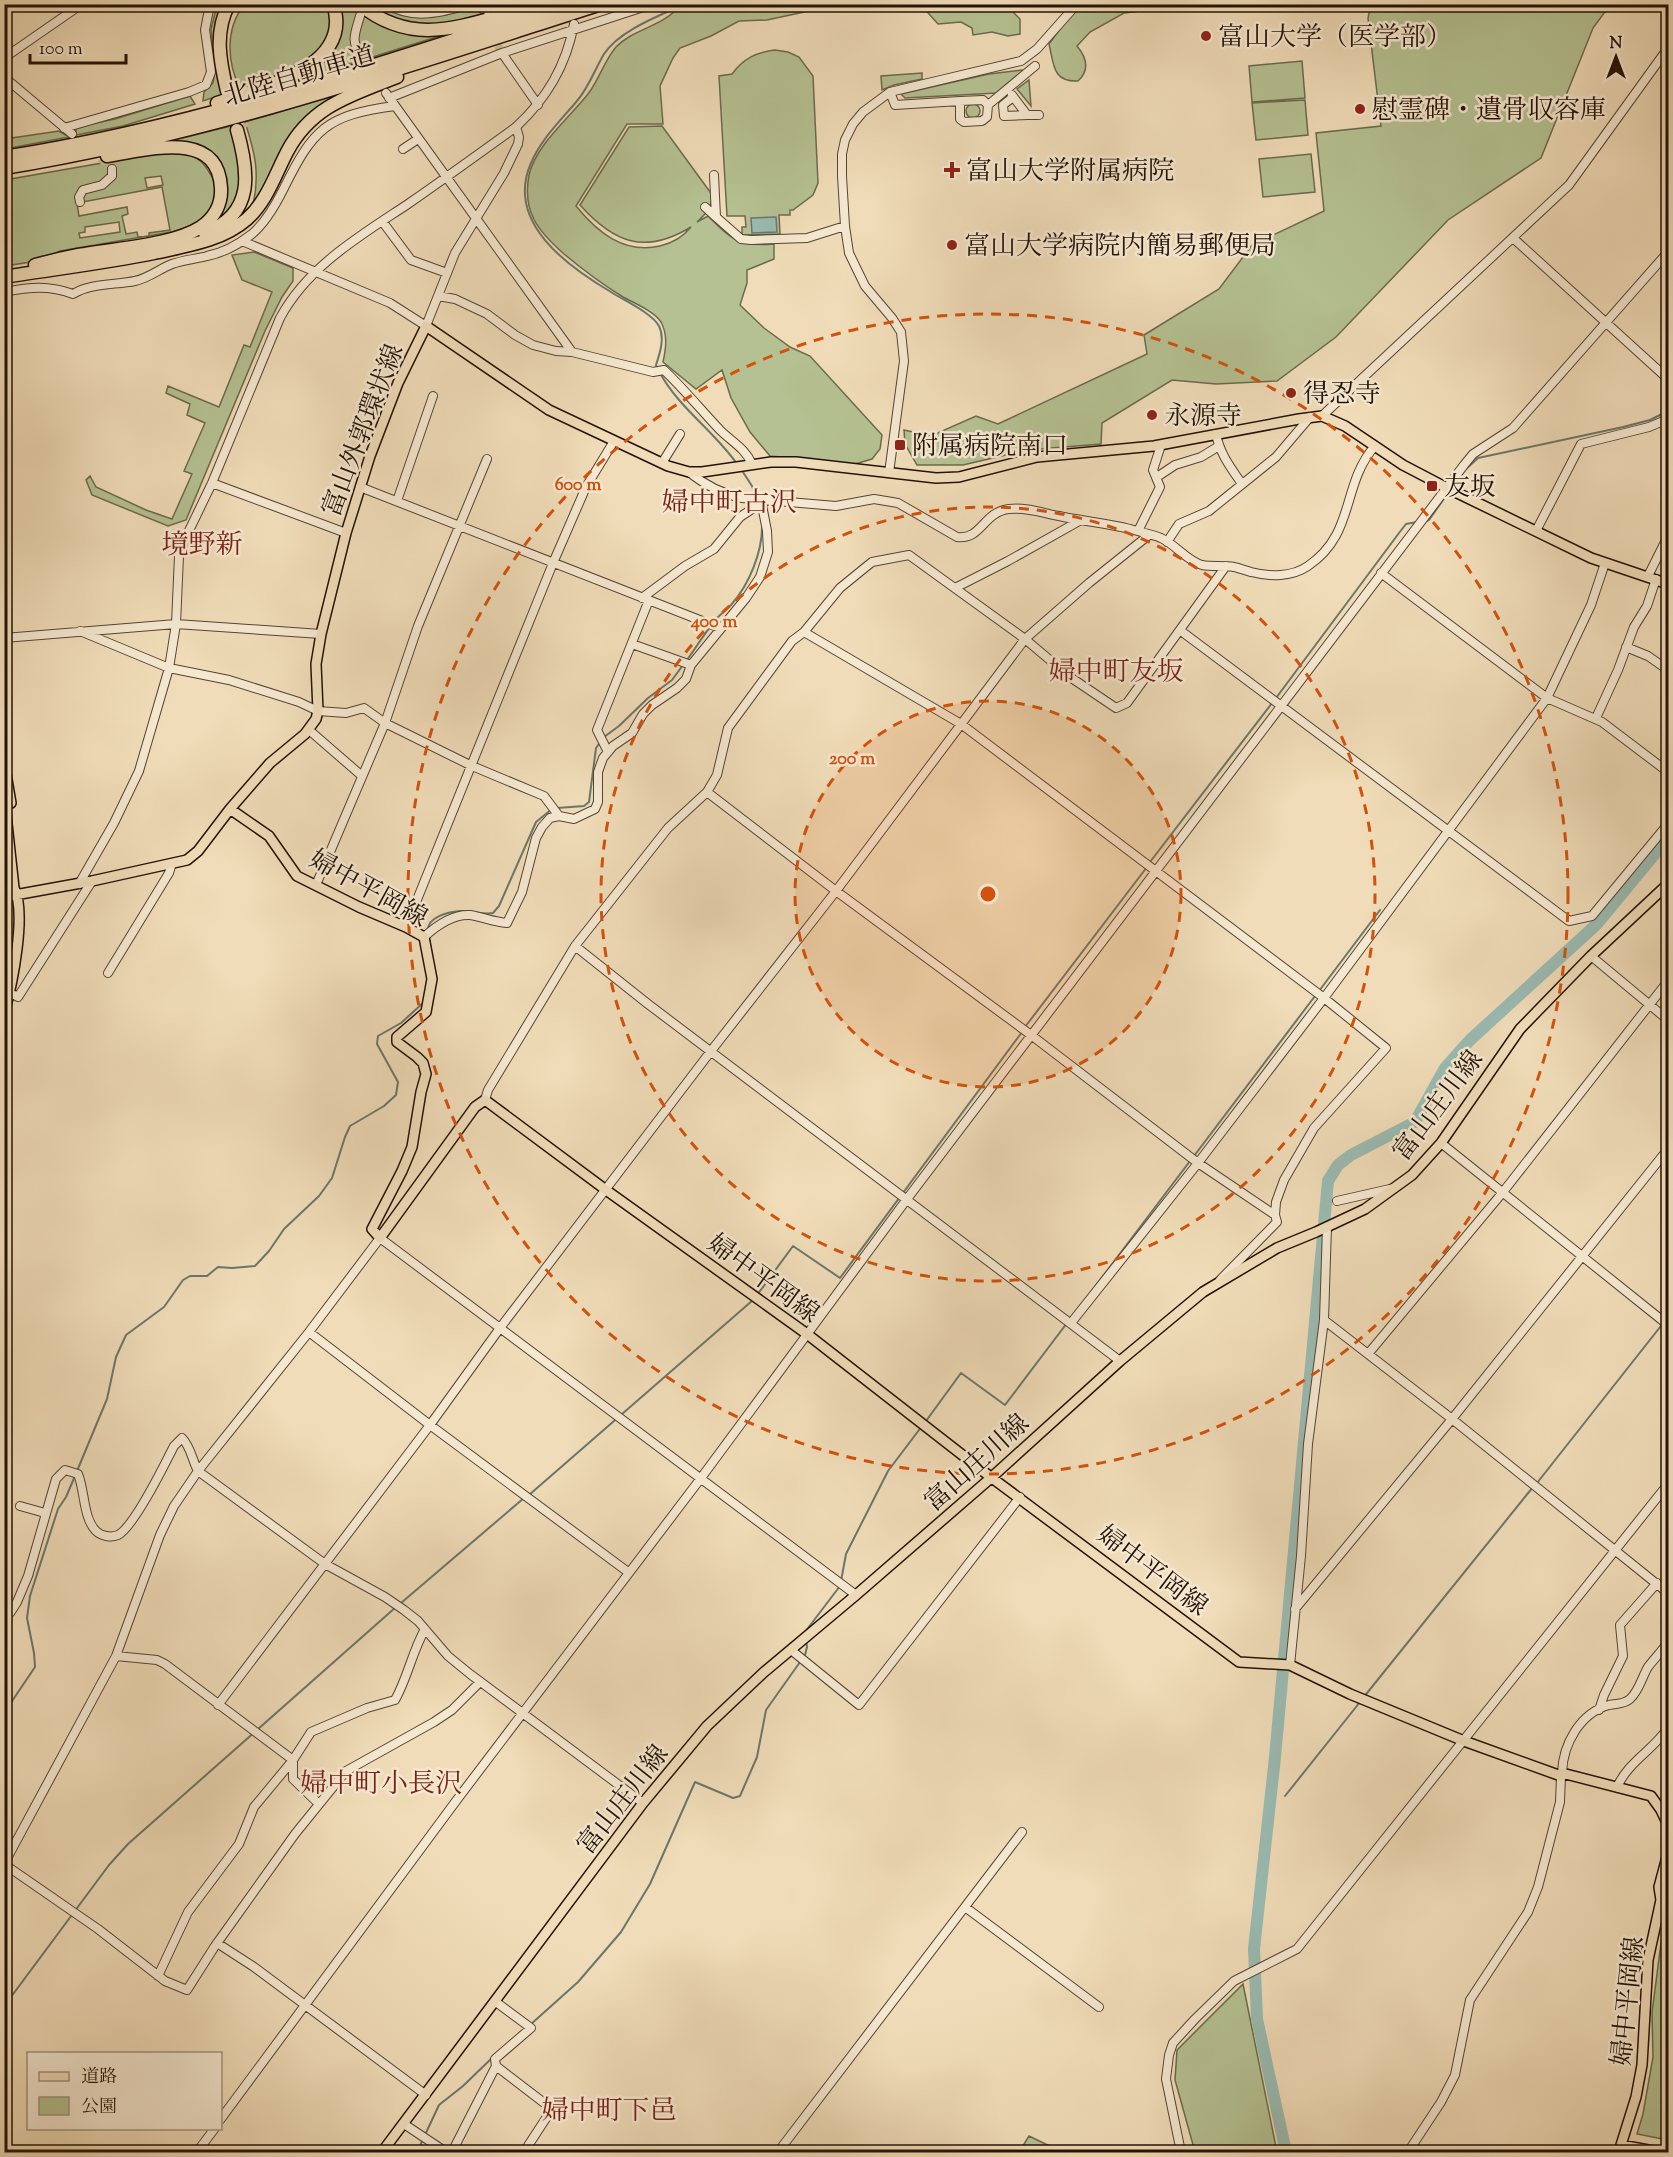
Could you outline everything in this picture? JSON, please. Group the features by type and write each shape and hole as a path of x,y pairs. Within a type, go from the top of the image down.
{"highway":[{"path":"229,4 221,26 219,45 230,90 226,43 228,23 237,4"},
{"path":"140,130 273,84 302,71 318,59 330,44 335,26 333,4"},
{"path":"360,10 395,26 424,31 474,23 543,4"},
{"name":"北陸自動車道","path":"4,157 140,130 312,84 565,4"},
{"name":"北陸自動車道","path":"4,170 114,147 260,111 601,4"},
{"path":"4,277 138,256 214,238 240,224 254,212 298,134 322,111 359,92 496,38"},
{"path":"4,270 171,238 198,235 215,228 230,218 239,206 245,191 246,174 240,129 252,164 250,195 237,220 214,238"},
{"path":"4,170 168,146 195,149 214,166 220,182 218,207 208,221 194,231 171,238"}],"main road":[{"name":"富山外郭環状線","path":"4,897 79,884 187,860 198,851 230,809 270,763 309,730 318,711 316,664 321,634 346,532 398,383 426,326 549,411 662,463 689,472 752,464 796,462 936,478 959,477 1037,457 1161,445 1310,417 1322,417 1345,426 1403,465 1536,531 1605,563 1668,584"},
{"path":"4,762 21,886 17,894"},
{"path":"4,796 14,888 17,894 18,926 4,1013"},
{"name":"婦中平岡線","path":"230,809 269,836 297,876 424,937 432,979 426,1012 397,1037 397,1042 423,1063 426,1074 412,1147 372,1229 380,1238"},
{"name":"富山庄川線","path":"382,2152 643,1803 707,1726 763,1673 992,1477 1120,1361 1203,1292 1277,1248 1365,1209 1412,1175 1441,1143 1520,1029 1591,956 1668,884"},
{"name":"婦中平岡線","path":"485,1100 807,1334 992,1477 1239,1662 1290,1665 1350,1694 1464,1741 1561,1774 1651,1796 1668,1825"},
{"path":"380,1238 475,1107 485,1100"},
{"name":"婦中平岡線","path":"1622,2148 1642,2065 1648,1960 1661,1900 1659,1887 1668,1853"},
{"path":"1622,2148 1659,2152"}],"street":[{"path":"4,58 82,4"},
{"path":"64,128 169,99 206,85 211,72 205,30 210,4"},
{"path":"387,4 411,13 429,14 471,4"},
{"path":"572,352 388,96 573,27 653,4"},
{"path":"888,473 904,361 904,344 901,332 892,318 875,300 855,269 849,253 842,176 842,154 846,140 853,124 862,112 890,92 1021,61 1037,49 1062,18 1077,4"},
{"path":"360,10 354,41 362,57"},
{"path":"79,884 114,823 139,771 169,668 176,624 179,556 184,539 212,483 280,318 298,288 337,253 516,127 538,105 557,75 573,27"},
{"path":"1322,417 1569,185 1668,48"},
{"path":"502,53 538,105"},
{"path":"960,101 960,119 964,122 982,121 987,117 988,105 1035,66"},
{"path":"4,77 72,134"},
{"path":"1007,89 1027,115"},
{"path":"890,92 895,105 983,100 988,105"},
{"path":"1013,97 1003,105 1004,116 1039,115"},
{"path":"4,292 41,286 57,288 73,294 88,288 136,281 170,264 210,256 242,241 253,233 273,211 299,156 315,135 336,119 349,114 395,106"},
{"path":"242,241 390,303 426,326 455,253 504,173 518,144 519,137 516,127"},
{"path":"403,149 418,139"},
{"path":"80,202 79,197 82,190 102,185 108,181 112,176 112,169"},
{"path":"714,175 716,217"},
{"path":"705,207 741,239 807,238 845,226"},
{"path":"382,221 411,260 447,273"},
{"path":"1513,238 1668,379"},
{"path":"222,2117 907,1199 1473,454 1513,428 1668,252"},
{"path":"438,296 454,299 487,314 533,345 556,351 572,352 652,372 664,370 693,398 725,435 743,449 752,464"},
{"path":"397,501 433,396"},
{"path":"1167,542 1179,524 1209,511 1276,457 1310,417"},
{"path":"1536,531 1581,444 1649,427 1668,419"},
{"path":"662,463 680,434"},
{"path":"1216,434 1219,446 1242,484"},
{"path":"406,927 553,563 586,487 614,441"},
{"path":"1138,531 1160,487 1153,470 1161,445"},
{"path":"1157,477 1175,465 1201,458 1219,446"},
{"path":"689,472 727,495 836,506 874,499 898,503 957,537 967,538 976,534 980,526 996,512 1010,509 1030,510 1138,531 1167,542 1203,565 1226,566 1264,574 1285,574 1295,573 1322,555 1340,531 1357,473 1375,446"},
{"path":"316,885 385,723 418,626 487,459"},
{"path":"212,483 346,532"},
{"path":"360,487 720,628"},
{"path":"608,752 597,730 632,644 645,599 685,566 714,549 741,517 761,500"},
{"path":"424,937 435,927 457,917 469,915 507,923 522,892 542,827 550,818 559,816 574,819 595,809 598,802 598,772 603,758 633,733 643,714 652,705 686,679 691,665 746,598 760,577 768,552 767,531 761,500"},
{"path":"955,588 1081,520"},
{"path":"219,1705 430,1425 500,1328 836,891 1025,639 1149,535"},
{"path":"1596,718 1618,670 1634,627 1647,606 1652,578 1668,536"},
{"path":"485,1100 488,1090 575,946 668,828 707,792 717,775 728,728 792,641 804,632 840,588 872,562 909,555 1025,639 1070,677 1116,708 1127,703 1226,566"},
{"path":"1071,1323 1198,1163 1324,998 1547,698 1591,605 1605,563"},
{"path":"1381,573 1547,698 1596,718 1668,771"},
{"path":"4,638 176,624 321,634"},
{"path":"80,631 169,668 229,680 299,702 318,711 346,713 364,708 385,723 472,766 544,796 559,816"},
{"path":"1181,631 1569,921 1592,916 1668,824"},
{"path":"804,632 961,724 1324,998 1386,1048 1314,1128 1284,1180 1276,1202 1277,1222 1217,1283"},
{"path":"632,644 691,665"},
{"path":"1626,647 1648,656 1668,670"},
{"path":"309,730 362,776"},
{"path":"707,792 1198,1163 1275,1215"},
{"path":"108,973 169,873 172,863"},
{"path":"7,992 18,997 92,881"},
{"path":"575,946 1120,1361"},
{"path":"1591,956 1668,1020"},
{"path":"1368,1354 1503,1192 1668,981"},
{"path":"1441,1143 1668,1325"},
{"path":"1295,1609 1452,1419 1668,1149"},
{"path":"1337,1201 1397,1187"},
{"path":"1290,1665 1308,1444 1324,1320 1327,1227"},
{"path":"480,1682 452,1710 434,1722 346,1771 319,1804 217,1943 186,1990 165,1981 98,1929 4,1864 116,1656 168,1517 198,1471 309,1332 380,1238 856,1595"},
{"path":"1324,1320 1616,1549 1668,1593"},
{"path":"309,1332 628,1572"},
{"path":"4,1612 10,1612 23,1590 56,1479 65,1470 78,1474 89,1516 96,1531 106,1537 118,1535 133,1518 174,1446 182,1438 188,1444 192,1460 198,1471 325,1564 385,1597 418,1621 448,1656 480,1682 643,1803"},
{"path":"1181,2152 1166,2079 1173,2043 1234,1981 1297,1949 1668,1484"},
{"path":"791,1650 859,1705 1020,1497"},
{"path":"20,1506 45,1513"},
{"path":"1599,1710 1623,1656 1620,1625 1657,1582"},
{"path":"158,1976 188,1912 239,1844 254,1807 293,1760 311,1732 367,1708 395,1700 403,1688 415,1647 425,1629"},
{"path":"1408,2152 1441,2103 1455,2075 1470,2000 1528,1912 1538,1887 1560,1802 1562,1761 1571,1736 1583,1719 1608,1705 1624,1704 1633,1697 1648,1668 1668,1642"},
{"path":"116,1656 157,1660 293,1760"},
{"path":"1617,1786 1624,1772 1660,1741 1668,1728"},
{"path":"293,1760 293,1779 319,1804"},
{"path":"778,2152 1022,1832"},
{"path":"1661,1900 1668,1885"},
{"path":"965,1907 1099,2007"},
{"path":"217,1943 254,1966 426,2095"},
{"path":"452,2152 496,2066 495,2059 531,2028 496,2002"},
{"path":"496,2066 552,2109 524,2152"},
{"path":"404,2124 446,2152"},
{"path":"197,2152 213,2130"}],"green space":[{"path":"217,5 222,5 216,24 224,94 203,101 204,92 213,83 211,29"},
{"path":"244,5 328,5 330,23 326,38 317,51 304,62 272,78 240,89 232,68 230,46 234,24"},
{"path":"337,5 352,5 375,21 462,29 280,86 321,61"},
{"path":"370,5 380,5 390,11 415,17 446,15 471,7 477,9 483,16 439,24 409,24 382,14"},
{"path":"680,5 833,5 806,9 804,12 767,20 739,21 711,36 680,48 660,86 663,124 627,124 576,206 593,225 623,244 647,248 660,246 673,242 684,234 691,227 659,241 631,241 605,228 580,205 629,127 662,126 713,196 709,210 697,222 708,216 730,236 744,243 774,244 774,259 747,270 747,283 740,305 764,328 790,347 810,356 882,435 880,449 872,459 855,464 770,456 750,432 731,398 722,370 696,389 663,362 666,337 658,318 578,266 547,237 534,220 527,188 529,175 538,153 588,94 616,47 631,36 666,18"},
{"path":"921,5 1006,5 1020,19 1020,34 1008,36 992,32 973,35 972,28 961,22 938,24"},
{"path":"1069,5 1168,5 1168,8 1124,13 1090,32 1077,46 1086,64 1084,73 1078,81 1069,81 1059,75 1056,70 1049,44 1074,10"},
{"path":"1371,5 1610,5 1593,28 1541,158 1448,220 1336,337 1277,381 1216,384 1172,380 1102,423 1101,444 1027,450 963,465 917,465 905,444 904,430 931,436 976,416 998,424 1147,354 1144,335 1219,289 1252,245 1324,211 1316,133 1381,126 1368,18"},
{"path":"775,50 799,57 813,76 818,183 813,195 790,210 790,215 779,215 780,234 742,235 742,227 746,227 745,216 727,216 719,76 732,74 745,60 762,52"},
{"path":"1302,61 1305,98 1252,102 1249,66"},
{"path":"1022,70 997,93 905,98 901,94 989,74"},
{"path":"922,73 922,79 882,90 881,76"},
{"path":"1029,80 1031,106 1017,89"},
{"path":"344,93 320,108 253,205 256,183 255,163 245,122"},
{"path":"190,96 195,104 123,126 76,135 76,127 115,119"},
{"path":"1305,100 1308,135 1256,140 1252,103"},
{"path":"970,104 976,104 980,111 976,118 970,118 966,114 966,108"},
{"path":"231,126 240,177 235,201 228,212 217,222 215,219 219,166 162,143"},
{"path":"59,131 69,137 5,149 5,139"},
{"path":"176,152 196,157 202,162 213,179 215,194 211,208 201,220 177,231 149,236 149,233 170,230 162,187 77,203 79,216 127,207 128,214 122,216 126,234 137,232 138,237 146,236 60,251 37,261 5,266 5,180","holes":["161,176 163,185 147,188 145,178","119,222 120,232 80,238 79,233 85,232 85,227"]},
{"path":"1311,154 1315,192 1263,197 1259,159"},
{"path":"254,252 293,268 293,281 265,331 186,520 168,526 92,495 86,480 90,476 96,487 172,519 192,474 184,471 205,423 187,415 190,404 166,393 168,386 219,407 244,345 250,347 272,292 242,280 232,255"},
{"path":"1668,1913 1668,2140 1637,2134 1643,2114 1653,2057 1652,2013 1662,1935"},
{"path":"1243,1984 1277,2152 1195,2152 1175,2080 1177,2050"},
{"path":"1029,2136 1062,2152 1019,2152"}],"water":[{"path":"776,217 777,232 752,233 751,218"}],"waterway":[{"path":"657,368 662,340 659,326 644,312 576,269 559,255 533,223 526,204 525,184 531,163 540,146 581,96 611,45 641,24 685,4"},
{"path":"660,373 687,409 737,464"},
{"path":"1452,489 1465,470 1478,458 1623,427 1650,420 1668,411"},
{"path":"741,469 757,498"},
{"path":"1426,521 1448,493"},
{"path":"1276,698 1406,524 1417,522"},
{"path":"687,660 713,623 744,588 754,567 760,545 762,524"},
{"path":"604,737 672,680 683,665"},
{"path":"1150,862 1272,703"},
{"path":"557,808 584,806 589,802 596,748 601,741"},
{"path":"428,931 431,922 444,914 464,911 493,913 499,906 536,822 552,809"},
{"path":"1286,2152 1257,2019 1254,1949 1275,1757 1328,1181 1338,1165 1351,1155 1415,1122 1445,1068 1470,1040 1597,924 1668,838"},
{"path":"1025,1027 1147,867"},
{"path":"1319,991 1380,910"},
{"path":"429,937 433,964"},
{"path":"1194,1156 1315,996"},
{"path":"77,1471 107,1399 116,1357 126,1335 164,1307 183,1280 190,1276 207,1276 218,1267 255,1266 284,1229 319,1196 332,1178 350,1126 384,1106 396,1095 398,1082 377,1044 378,1036 401,1023 423,1003"},
{"path":"757,1295 793,1246 840,1278 1022,1032"},
{"path":"1094,1288 1190,1161"},
{"path":"529,1495 753,1300"},
{"path":"1537,1483 1668,1317"},
{"path":"926,1421 961,1373 1005,1405 1067,1323"},
{"path":"841,1581 846,1554 888,1471 922,1426"},
{"path":"4,1713 35,1667 27,1618 30,1596 58,1509 75,1476"},
{"path":"1363,1698 1533,1487"},
{"path":"401,1603 524,1498"},
{"path":"805,1635 840,1586"},
{"path":"5,2005 109,1865 128,1844 396,1607"},
{"path":"530,2025 578,1982 621,1932 650,1884 695,1782 733,1798 740,1796 757,1757 766,1710 805,1655 806,1640"},
{"path":"1285,1796 1360,1702"},
{"path":"417,2152 439,2105 494,2056"}],"tunnel":[{"path":"492,35 502,53"},
{"path":"233,89 243,128"},
{"path":"92,150 112,169"}],"place":[{"name":"富山大学（医学部）","path":"1206,36"},
{"name":"慰霊碑・遺骨収容庫","path":"1360,109"},
{"name":"富山大学附属病院","path":"952,170"},
{"name":"富山大学病院内簡易郵便局","path":"952,245"},
{"name":"得忍寺","path":"1291,393"},
{"name":"永源寺","path":"1152,415"},
{"name":"附属病院南口","path":"900,445"},
{"name":"友坂","path":"1432,486"}],"district":[{"name":"婦中町古沢","path":"729,502"},
{"name":"境野新","path":"202,544"},
{"name":"婦中町友坂","path":"1116,671"},
{"name":"婦中町小長沢","path":"381,1783"},
{"name":"婦中町下邑","path":"609,2110"}]}
